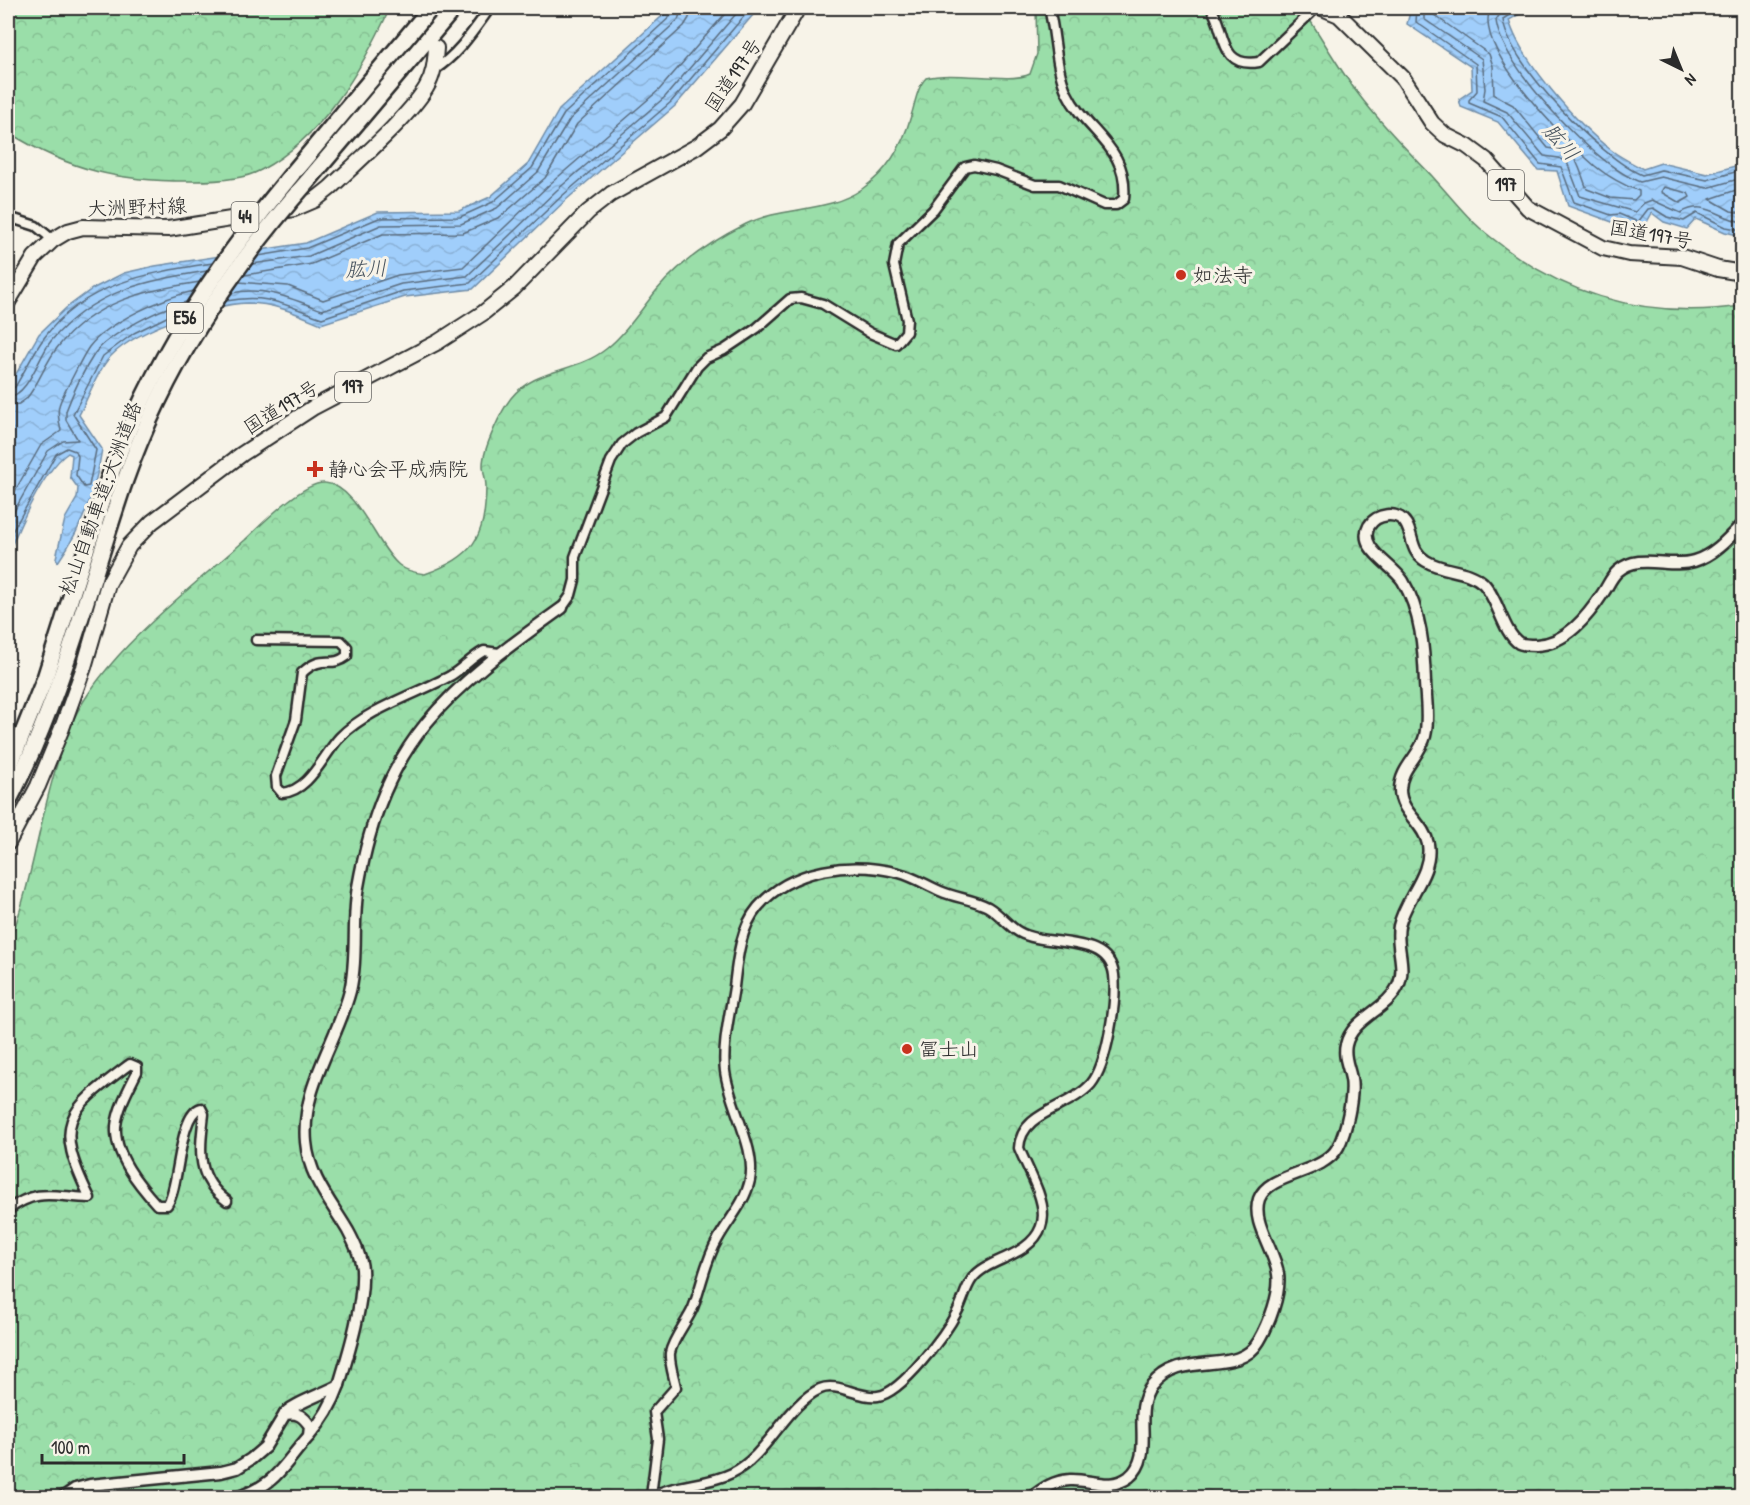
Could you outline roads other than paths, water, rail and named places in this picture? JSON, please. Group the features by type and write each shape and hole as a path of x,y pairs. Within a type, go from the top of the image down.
{"highway":[{"name":"松山自動車道;大洲道路","path":"8,802 38,738 58,681 138,404 178,329 221,263 431,8"},
{"name":"松山自動車道;大洲道路","path":"8,770 45,678 116,482 153,409 212,303 307,182 454,8"}],"main road":[{"name":"国道197号","path":"8,843 38,786 62,728 84,667 108,584 129,546 136,538 152,522 192,491 260,443 314,408 438,342 483,313 514,288 588,212 611,194 696,147 720,129 742,104 798,8"},
{"name":"国道197号","path":"1322,8 1339,15 1402,78 1432,123 1445,135 1486,160 1528,208 1603,248 1629,254 1682,257 1718,269 1743,273"},
{"name":"大洲野村線","path":"8,302 35,257 52,240 68,231 83,227 168,229 294,209 315,200 330,188 413,105 427,87 434,70 436,48"}],"street":[{"path":"434,70 446,63 459,49 490,8"},
{"path":"236,1497 267,1485 280,1474 309,1436 316,1431 333,1402 339,1385 361,1290 362,1268 348,1232 321,1190 311,1166 306,1142 308,1098 336,1036 351,986 357,896 374,814 410,743 433,712 499,652 562,608 571,595 575,580 575,557 611,461 622,444 636,432 666,417 697,367 706,358 724,350 757,328 790,299 801,298 824,304 870,333 896,344 906,332 907,320 894,265 898,244 933,210 965,167 974,165 996,170 1035,185 1059,185 1104,205 1116,205 1124,199 1126,184 1120,163 1107,141 1066,92 1049,8"},
{"path":"1211,8 1219,18 1220,37 1228,51 1236,60 1248,64 1259,62 1316,8"},
{"path":"8,217 36,226 52,240"},
{"path":"1031,1497 1051,1484 1072,1480 1110,1485 1124,1481 1136,1470 1142,1457 1142,1412 1144,1399 1153,1384 1168,1371 1189,1364 1233,1361 1248,1354 1258,1343 1279,1285 1278,1270 1258,1217 1257,1204 1262,1192 1273,1184 1316,1166 1337,1148 1352,1097 1352,1080 1346,1059 1348,1038 1393,994 1399,985 1402,973 1399,928 1426,866 1429,848 1425,834 1401,800 1400,784 1408,763 1425,737 1423,637 1404,583 1393,569 1368,546 1366,533 1372,521 1383,515 1398,517 1406,525 1413,549 1421,558 1432,565 1468,574 1481,582 1493,595 1511,633 1519,643 1531,645 1548,644 1573,630 1588,615 1621,569 1648,560 1679,564 1695,561 1725,542 1743,524"},
{"path":"256,640 341,641 347,647 347,656 339,662 319,660 302,673 296,720 276,776 277,787 282,793 292,792 304,784 335,743 356,723 451,675 484,651 499,652"},
{"path":"855,867 897,873 940,891 987,906 1018,932 1100,951 1111,962 1115,986 1102,1063 1092,1083 1073,1100 1025,1126 1020,1138 1019,1148 1044,1209 1043,1226 1035,1239 1022,1250 979,1271 965,1291 947,1329 902,1381 885,1394 868,1397 833,1388 822,1388 808,1396 748,1462 731,1474 650,1497 658,1439 654,1412 676,1387 670,1354 693,1307 705,1265 716,1242 740,1206 751,1178 751,1161 729,1094 725,1060 741,948 750,919 758,907 778,890 800,878 827,870 855,867"},
{"path":"8,1210 20,1201 41,1193 90,1198 70,1147 70,1126 81,1104 99,1086 130,1064 137,1066 137,1072 116,1126 118,1142 137,1182 157,1205 167,1205 173,1197 177,1162 192,1115 201,1108 204,1114 201,1162 206,1181 228,1201"},
{"path":"62,1497 75,1489 90,1485 222,1472 237,1468 265,1447 293,1405 314,1399 339,1385"},
{"path":"285,1414 294,1413 304,1416 310,1426 309,1436"}],"water":[{"name":"肱川","path":"671,8 759,8 675,106 566,200 473,289 405,297 321,324 304,316 267,305 247,303 231,305 192,314 150,330 132,340 106,362 79,415 102,449 87,508 67,549 58,562 56,558 65,519 77,498 78,488 70,477 72,455 68,453 41,485 25,514 8,554 8,388 39,334 66,308 92,289 124,273 155,266 306,243 378,212 459,211 490,197 528,164 559,110"},
{"name":"肱川","path":"1411,8 1530,8 1509,20 1515,36 1537,72 1567,108 1611,150 1643,169 1661,163 1707,174 1742,164 1742,236 1725,232 1696,219 1687,229 1664,222 1652,213 1642,231 1617,219 1615,223 1568,206 1557,171 1538,170 1498,122 1461,107 1459,99 1472,90 1471,67 1407,24"}],"place":[{"name":"如法寺","path":"1181,275"},
{"name":"静心会平成病院","path":"315,469"},
{"name":"冨士山","path":"907,1049"}]}
